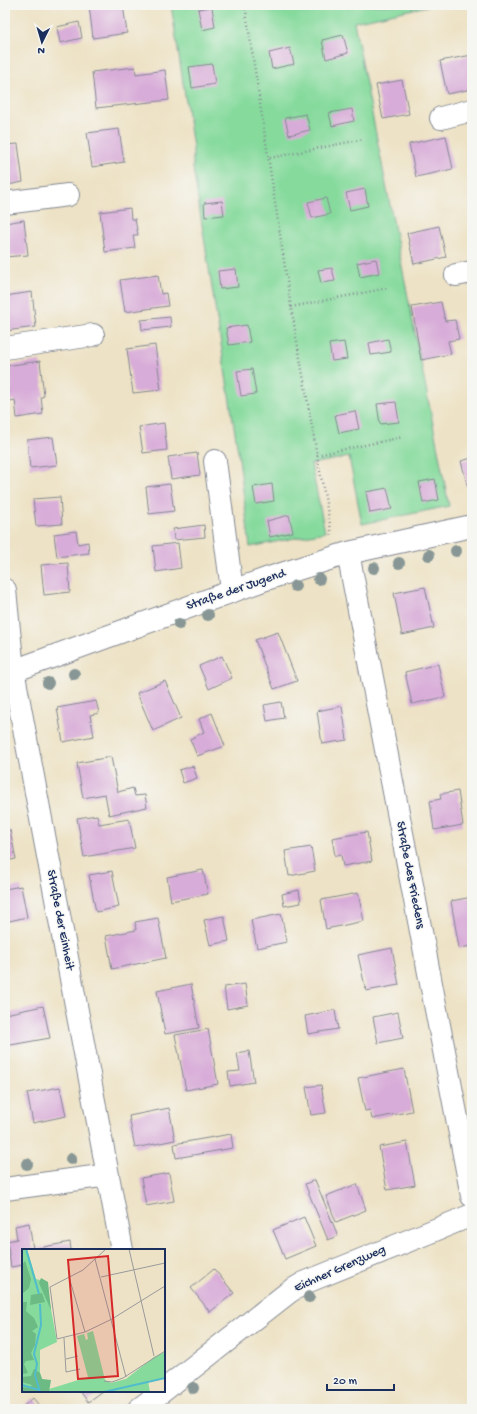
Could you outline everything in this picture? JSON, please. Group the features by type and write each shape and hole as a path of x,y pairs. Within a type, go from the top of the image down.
{"street":[{"path":"441,118 472,110"},
{"path":"5,203 68,195"},
{"path":"5,348 93,336"},
{"path":"216,461 232,590"},
{"name":"Straße der Jugend","path":"9,672 232,590 343,555 472,526"},
{"name":"Straße des Friedens","path":"343,555 472,1196"},
{"name":"Straße der Einheit","path":"5,590 9,672 122,1249"},
{"path":"5,1189 108,1175"},
{"name":"Eichner Grenzweg","path":"165,1389 283,1297 304,1283 472,1215"},
{"name":"Eichner Grenzweg","path":"139,1409 161,1392"}],"path":[{"path":"260,5 245,6 270,158 291,306 316,455 343,555"},
{"path":"270,158 364,139"},
{"path":"291,306 388,288"},
{"path":"316,455 403,437"}],"green space":[{"path":"171,5 432,5 354,22 449,506 362,524 349,457 311,464 325,532 250,547 239,458 193,168 193,147"}],"building":[{"path":"89,5 123,5 127,33 93,38"},
{"path":"212,7 215,27 202,30 198,9"},
{"path":"79,22 82,38 60,43 57,27"},
{"path":"343,35 348,53 326,59 322,40"},
{"path":"290,48 294,64 272,69 269,53"},
{"path":"472,55 472,89 447,94 440,61"},
{"path":"212,64 215,84 192,88 189,67"},
{"path":"135,67 136,74 165,70 169,100 96,108 92,72"},
{"path":"402,80 409,114 383,119 376,85"},
{"path":"5,100 9,121 5,121"},
{"path":"352,109 354,121 332,126 329,113"},
{"path":"306,114 310,130 289,135 285,118"},
{"path":"119,129 124,162 92,167 87,133"},
{"path":"446,136 453,169 416,177 409,144"},
{"path":"18,144 23,182 8,185 9,195 5,196 5,145"},
{"path":"365,189 368,206 350,210 346,193"},
{"path":"326,198 330,214 312,218 308,202"},
{"path":"222,201 224,215 205,217 204,203"},
{"path":"130,208 131,219 135,219 138,235 133,235 135,248 105,252 100,212"},
{"path":"24,220 28,255 5,257 5,223"},
{"path":"439,226 446,257 414,264 407,233"},
{"path":"376,259 379,273 360,277 357,263"},
{"path":"332,268 335,281 321,283 318,270"},
{"path":"236,269 238,287 220,289 218,271"},
{"path":"158,275 161,294 166,293 168,306 125,312 120,280"},
{"path":"32,292 36,327 5,331 5,296"},
{"path":"441,302 445,321 455,320 459,339 448,341 451,354 421,360 412,307"},
{"path":"170,317 171,327 142,330 141,320"},
{"path":"247,325 250,342 229,345 226,328"},
{"path":"388,339 391,352 371,355 369,343"},
{"path":"344,342 347,359 332,361 329,344"},
{"path":"155,345 161,390 133,393 127,349"},
{"path":"40,361 44,396 41,397 43,414 17,418 15,400 9,401 5,366"},
{"path":"252,369 256,394 241,396 237,371"},
{"path":"396,402 399,422 380,424 377,404"},
{"path":"355,411 359,429 339,433 335,415"},
{"path":"164,423 167,450 143,453 139,427"},
{"path":"53,437 57,465 30,468 27,440"},
{"path":"197,453 200,475 171,479 168,457"},
{"path":"472,458 472,487 468,488 461,461"},
{"path":"435,479 439,500 423,503 419,482"},
{"path":"170,484 174,511 149,514 146,487"},
{"path":"272,484 274,501 256,504 253,487"},
{"path":"387,488 392,509 370,513 366,492"},
{"path":"60,497 62,524 36,526 33,499"},
{"path":"289,515 293,532 270,537 267,521"},
{"path":"204,525 205,537 174,540 173,529"},
{"path":"76,531 78,544 88,542 89,553 57,557 54,534"},
{"path":"178,543 181,568 156,572 153,546"},
{"path":"68,563 70,592 44,595 41,565"},
{"path":"425,587 434,628 402,635 394,593"},
{"path":"278,632 297,681 274,689 255,640"},
{"path":"222,656 232,678 209,689 199,666"},
{"path":"438,664 445,697 412,704 405,672"},
{"path":"165,681 181,718 153,731 137,693"},
{"path":"96,701 99,713 90,715 94,736 63,742 57,708"},
{"path":"281,702 284,718 267,721 264,705"},
{"path":"342,706 347,740 322,744 317,711"},
{"path":"212,713 225,746 197,756 190,739 204,732 199,719"},
{"path":"111,757 118,792 133,788 135,796 145,795 147,807 109,815 105,794 83,798 77,763"},
{"path":"193,766 197,778 183,783 179,770"},
{"path":"458,791 463,825 434,830 430,801 441,799 440,794"},
{"path":"97,815 99,824 129,819 135,848 84,857 77,818"},
{"path":"10,830 16,859 5,861 5,831"},
{"path":"367,832 372,861 343,866 341,855 335,856 332,838"},
{"path":"311,847 315,871 289,876 285,851"},
{"path":"203,870 208,894 171,901 167,877"},
{"path":"112,871 119,907 96,912 89,875"},
{"path":"21,886 27,917 5,922 5,889"},
{"path":"299,890 301,903 284,906 282,894"},
{"path":"358,893 364,921 326,929 321,900"},
{"path":"472,897 472,946 459,948 451,901"},
{"path":"281,914 287,942 257,948 251,920"},
{"path":"224,916 229,941 210,945 204,920"},
{"path":"158,918 166,958 112,969 106,936 136,930 135,922"},
{"path":"392,948 399,985 366,991 358,955"},
{"path":"191,984 199,1028 165,1034 157,991"},
{"path":"245,984 248,1005 227,1009 224,987"},
{"path":"43,1006 50,1038 5,1046 5,1014"},
{"path":"335,1010 338,1029 308,1034 305,1016"},
{"path":"398,1012 403,1038 378,1043 373,1017"},
{"path":"208,1029 218,1084 186,1090 175,1035"},
{"path":"249,1051 254,1082 230,1086 228,1072 240,1071 237,1053"},
{"path":"404,1069 412,1111 372,1119 370,1110 365,1111 358,1078"},
{"path":"321,1085 326,1113 311,1115 306,1087"},
{"path":"60,1087 66,1116 33,1123 27,1093"},
{"path":"169,1108 175,1140 135,1148 129,1116"},
{"path":"231,1134 233,1148 176,1158 174,1144"},
{"path":"407,1142 415,1185 387,1190 379,1147"},
{"path":"169,1173 174,1201 146,1206 141,1178"},
{"path":"315,1180 338,1236 328,1240 305,1184"},
{"path":"357,1184 366,1210 336,1222 326,1196"},
{"path":"304,1217 316,1246 285,1259 273,1230"},
{"path":"29,1223 33,1249 22,1249 22,1265 11,1267 7,1241 17,1239 15,1226"},
{"path":"70,1242 71,1249 33,1249"},
{"path":"214,1269 234,1293 210,1312 191,1288"},
{"path":"81,1392 102,1392 88,1402"},
{"path":"33,1398 42,1409 20,1409"}]}
